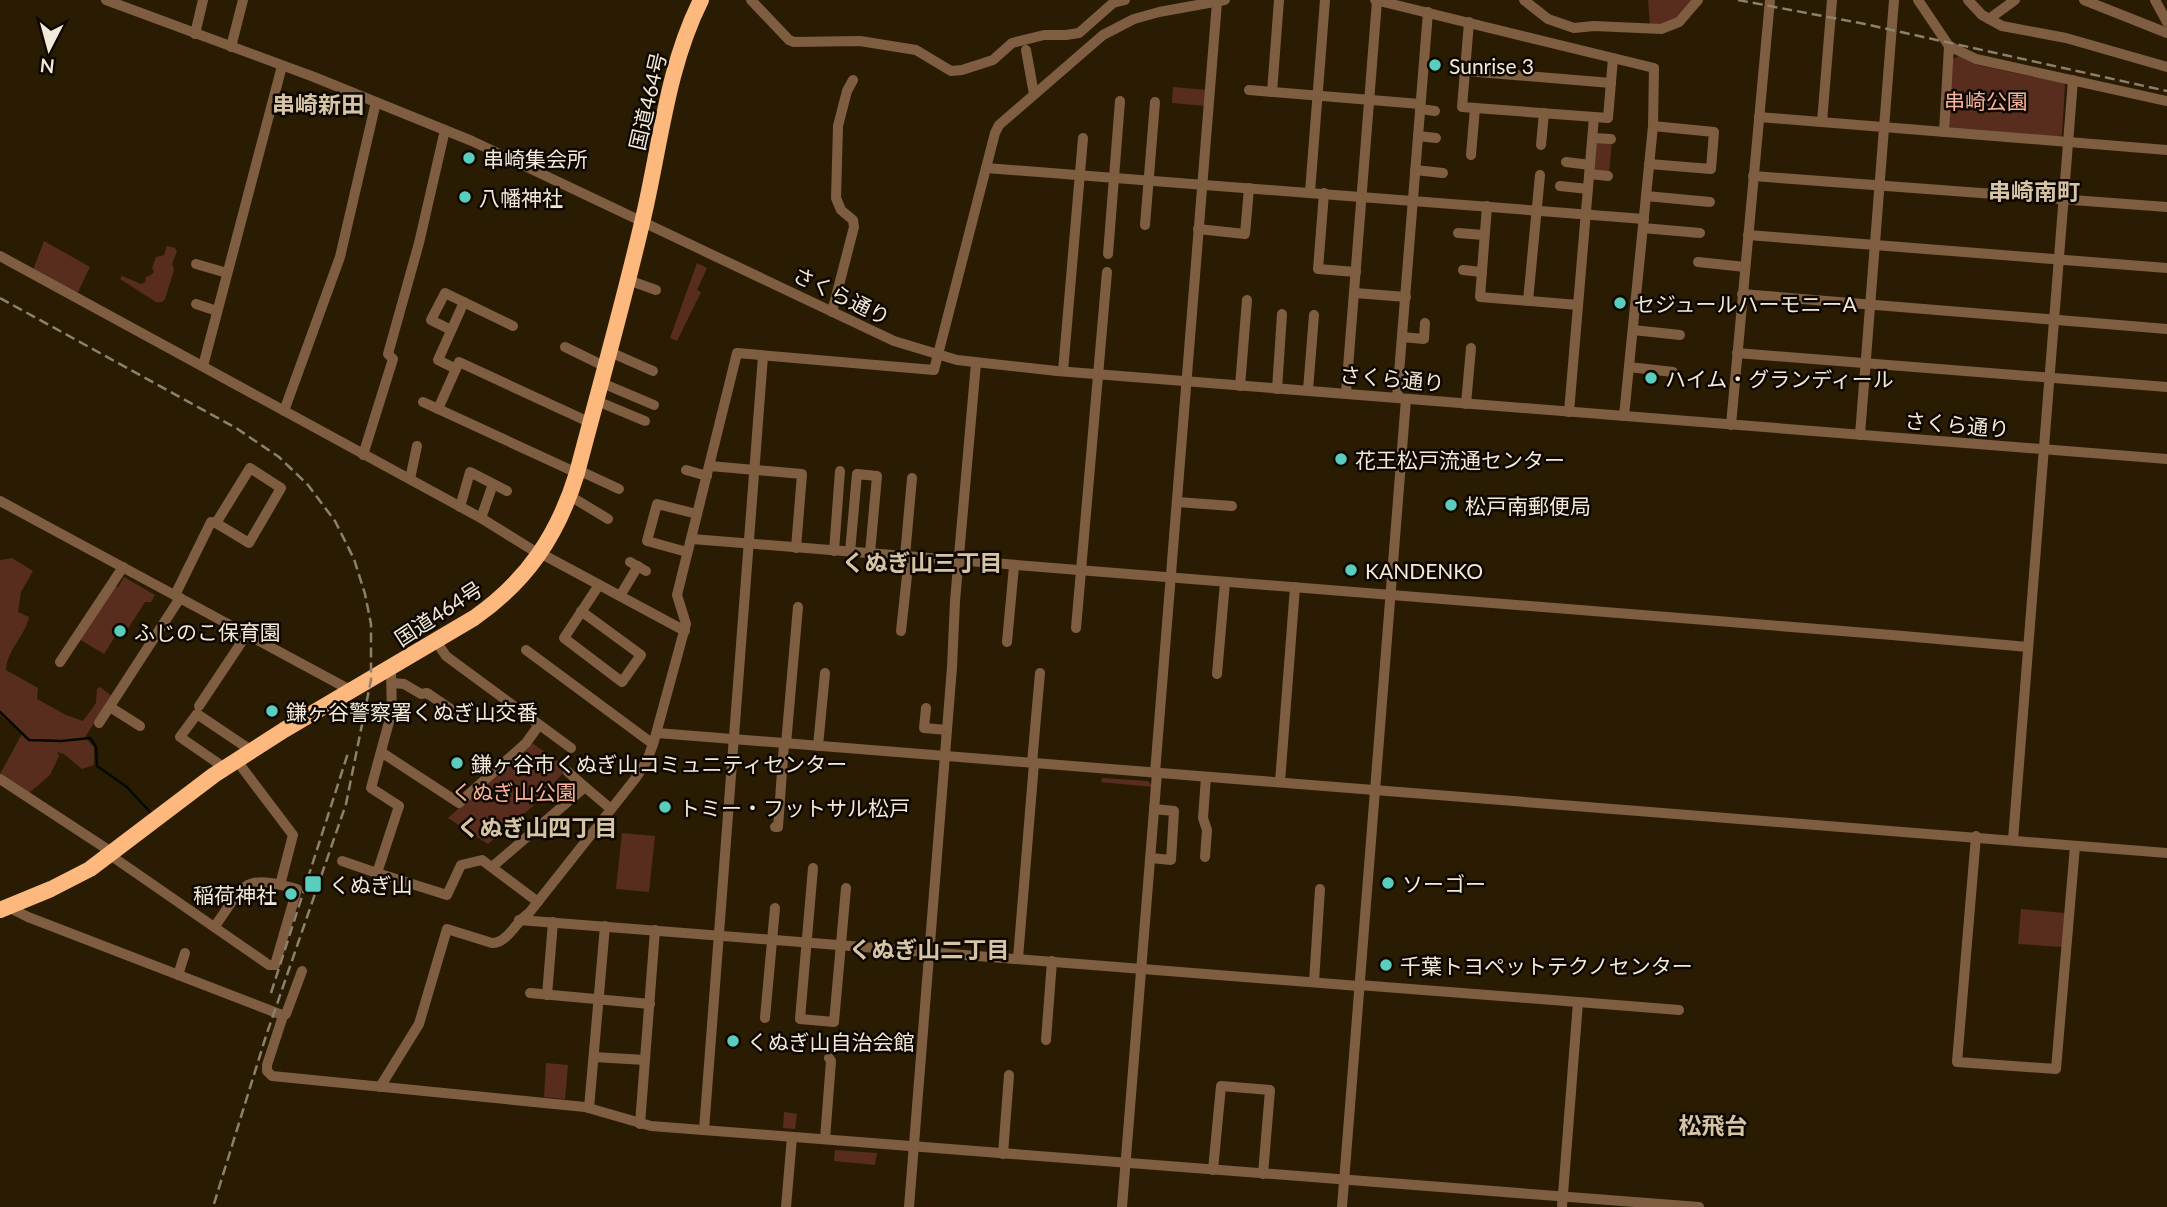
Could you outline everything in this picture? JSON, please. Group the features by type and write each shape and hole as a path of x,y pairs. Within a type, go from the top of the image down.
{"highway":[{"name":"国道464号","path":"4,909 73,879 112,854 193,790 231,764 352,691 390,676 436,641 489,607 520,578 539,554 556,529 570,496 628,280 676,63 701,0"}],"street":[{"name":"さくら通り","path":"106,0 445,130 894,341 937,355 976,363 1186,382 2167,460"},
{"path":"195,34 203,0"},
{"path":"231,47 243,0"},
{"path":"751,0 794,43 860,41 916,50 951,71 962,71 993,60 1012,43 1044,35 1079,33 1113,3 1125,0"},
{"path":"1272,92 1279,0"},
{"path":"1310,192 1325,0"},
{"path":"1346,393 1376,0 1654,68 1650,164 1624,416"},
{"path":"1524,0 1548,19 1574,28 1594,26 1658,29 1679,22 1698,0"},
{"path":"1731,425 1770,0"},
{"path":"1822,122 1832,0"},
{"path":"1860,435 1894,0"},
{"path":"1918,0 1949,46 1976,59 2167,101"},
{"path":"1968,0 1989,19 2002,26 2066,38 2167,66"},
{"path":"1989,19 2015,0"},
{"path":"2084,0 2167,33"},
{"path":"2155,0 2167,22"},
{"path":"380,1087 419,1024 447,929 497,943 503,940 538,902 647,761 687,624 677,595 737,354 934,370 999,125 1103,35 1135,19 1159,12 1221,1 1198,229 1122,1207"},
{"path":"1342,1207 1390,595 1402,398 1402,337 1428,12"},
{"path":"1469,22 1462,107 1608,118 1614,58"},
{"path":"1066,35 1076,57"},
{"path":"1944,132 1949,46"},
{"path":"1026,50 1034,94"},
{"path":"203,366 282,66"},
{"path":"1465,71 1611,83"},
{"path":"832,312 854,227 853,220 841,210 836,198 838,126 847,91 853,80"},
{"path":"2013,840 2073,80"},
{"path":"1249,90 1369,100 1435,111"},
{"path":"1108,254 1120,101"},
{"path":"284,411 340,257 376,102"},
{"path":"1145,225 1155,102"},
{"path":"1471,155 1475,108"},
{"path":"1541,145 1544,113"},
{"path":"1569,412 1594,117"},
{"path":"1759,117 2167,149"},
{"path":"1650,164 1711,169 1714,132 1653,126"},
{"path":"363,454 393,359 388,354 419,243 445,130"},
{"path":"1418,136 1436,138"},
{"path":"1063,371 1083,138"},
{"path":"1593,138 1611,139"},
{"path":"1566,162 1608,176"},
{"path":"986,168 1586,214 1700,233"},
{"path":"1415,170 1443,173"},
{"path":"1528,301 1540,174"},
{"path":"1753,176 2167,207"},
{"path":"1560,186 1588,189"},
{"path":"1198,229 1245,234 1249,188"},
{"path":"1324,193 1318,269 1356,272"},
{"path":"1646,196 1710,202"},
{"path":"1487,206 1480,297 1578,306"},
{"path":"1458,233 1484,235"},
{"path":"1748,235 2167,268"},
{"path":"0,256 410,479 539,554 685,631"},
{"path":"1698,262 1745,267"},
{"path":"196,264 227,273"},
{"path":"1463,270 1482,272"},
{"path":"1076,628 1107,272"},
{"path":"628,280 656,290"},
{"path":"451,330 431,320 444,292 513,326"},
{"path":"1355,293 1405,297"},
{"path":"1742,294 2167,329"},
{"path":"1240,386 1247,300"},
{"path":"456,369 438,360 464,302"},
{"path":"196,304 217,311"},
{"path":"1276,389 1282,314"},
{"path":"1308,390 1314,315"},
{"path":"1402,337 1424,339 1425,323"},
{"path":"1633,330 1680,335"},
{"path":"565,347 608,360 649,366"},
{"path":"1466,404 1471,348"},
{"path":"1737,353 2167,387"},
{"path":"704,1130 763,356"},
{"path":"438,409 458,362 591,423"},
{"path":"909,1207 976,363"},
{"path":"1629,368 1673,372"},
{"path":"602,383 654,405"},
{"path":"597,401 645,421"},
{"path":"423,402 619,489"},
{"path":"410,479 418,452"},
{"path":"99,723 177,597 211,522 249,543 281,488 250,468 216,523"},
{"path":"686,470 802,474 796,548"},
{"path":"834,551 840,471"},
{"path":"460,508 471,472 507,491"},
{"path":"850,552 857,474 877,476 870,553"},
{"path":"901,631 912,478"},
{"path":"481,519 493,484"},
{"path":"570,496 608,519"},
{"path":"0,500 352,691"},
{"path":"1177,502 1232,506"},
{"path":"687,552 647,541 657,504 697,514"},
{"path":"692,540 2028,647"},
{"path":"620,596 638,566"},
{"path":"1007,642 1014,566"},
{"path":"60,662 123,567"},
{"path":"1217,674 1225,582"},
{"path":"581,611 641,655 622,682 564,638 581,611 599,585"},
{"path":"1280,782 1294,587"},
{"path":"775,827 778,827 798,607"},
{"path":"199,706 247,634"},
{"path":"436,641 446,656 571,748"},
{"path":"526,650 655,739 733,740 818,746 2167,853"},
{"path":"1018,958 1040,673"},
{"path":"818,746 825,674"},
{"path":"390,676 421,694 428,693 465,719"},
{"path":"377,873 399,806 371,788 392,711 390,676"},
{"path":"110,708 140,726"},
{"path":"926,708 924,728 947,730"},
{"path":"252,751 197,714 180,737 231,764 293,835 280,885"},
{"path":"381,752 459,803 526,743 539,725"},
{"path":"568,772 611,809"},
{"path":"1205,857 1208,830 1203,818 1206,777"},
{"path":"0,779 274,967 297,889 248,883 215,926"},
{"path":"492,867 585,787"},
{"path":"1151,858 1171,860 1174,811 1154,809"},
{"path":"1976,836 1957,1062 2056,1069 2075,846"},
{"path":"342,861 447,895 461,865 482,860 538,902"},
{"path":"813,868 800,1019 834,1022 846,888"},
{"path":"1314,982 1320,889"},
{"path":"765,1018 775,908"},
{"path":"4,909 284,1017"},
{"path":"519,920 1679,1010"},
{"path":"547,995 553,922"},
{"path":"589,1108 604,926"},
{"path":"640,1124 655,930"},
{"path":"178,975 185,953"},
{"path":"1046,1040 1052,961"},
{"path":"302,971 267,1065 272,1076 589,1108 640,1124 704,1130 1344,1180 1563,1202 1699,1207"},
{"path":"530,993 650,1004"},
{"path":"1563,1202 1578,1002"},
{"path":"594,1057 645,1060"},
{"path":"825,1139 831,1061 829,1058"},
{"path":"1003,1154 1008,1074"},
{"path":"1213,1170 1221,1086 1258,1088 1270,1090 1263,1174"},
{"path":"786,1207 792,1137"}],"green space":[{"path":"1648,0 1695,0 1678,20 1650,26"},
{"name":"串崎公園","path":"1959,56 1977,65 2063,83 2062,135 2059,137 1952,129 1948,125 1953,59"},
{"path":"1173,87 1207,90 1206,106 1172,103"},
{"path":"1595,142 1612,142 1609,173 1594,171"},
{"path":"44,241 90,267 77,294 33,270"},
{"path":"167,246 177,251 172,264 174,270 162,302 156,302 120,279 122,276 141,284 145,282 146,277 154,272 152,268 156,257 164,255"},
{"path":"697,263 707,268 697,290 701,292 677,341 670,338"},
{"path":"12,558 33,571 21,592 18,612 29,617 9,656 6,670 38,688 37,699 83,721 96,703 97,689 100,687 112,696 85,737 94,747 94,765 82,769 64,754 57,752 59,756 50,775 29,793 0,774 22,734 0,715 0,560"},
{"path":"124,577 155,595 151,602 145,602 122,638 116,635 104,654 79,639 114,586 118,587"},
{"name":"くぬぎ山公園","path":"532,743 568,768 532,807 488,844 448,818"},
{"path":"1102,778 1148,781 1153,787 1101,782"},
{"name":"トミー・フットサル松戸","path":"622,833 655,836 649,892 616,889"},
{"path":"2021,909 2065,913 2062,947 2018,944"},
{"path":"546,1063 568,1065 565,1099 544,1097"},
{"path":"784,1112 797,1114 795,1129 783,1128"},
{"path":"835,1150 877,1153 875,1165 834,1161"}],"waterway":[{"path":"0,712 29,740 90,738 96,747 97,766 127,787 150,812"}],"railway":[{"path":"1738,0 1865,24 2167,91"},
{"path":"0,298 236,428 279,457 308,485 335,521 354,559 365,594 371,624 371,680 346,804 266,1036 213,1207"},
{"path":"271,993 348,753"}],"place":[{"name":"Sunrise 3","path":"1435,65"},
{"name":"串崎集会所","path":"469,158"},
{"name":"八幡神社","path":"465,197"},
{"name":"セジュールハーモニーA","path":"1620,303"},
{"name":"ハイム・グランディール","path":"1651,378"},
{"name":"花王松戸流通センター","path":"1341,459"},
{"name":"松戸南郵便局","path":"1451,505"},
{"name":"KANDENKO","path":"1351,570"},
{"name":"ふじのこ保育園","path":"120,631"},
{"name":"鎌ヶ谷警察署くぬぎ山交番","path":"272,711"},
{"name":"鎌ヶ谷市くぬぎ山コミュニティセンター","path":"457,763"},
{"name":"トミー・フットサル松戸","path":"665,807"},
{"name":"ソーゴー","path":"1388,883"},
{"name":"くぬぎ山","path":"313,884"},
{"name":"稲荷神社","path":"291,894"},
{"name":"千葉トヨペットテクノセンター","path":"1386,965"},
{"name":"くぬぎ山自治会館","path":"733,1041"}],"district":[{"name":"串崎新田","path":"318,104"},
{"name":"串崎南町","path":"2034,191"},
{"name":"くぬぎ山三丁目","path":"922,562"},
{"name":"くぬぎ山四丁目","path":"537,827"},
{"name":"くぬぎ山二丁目","path":"929,949"},
{"name":"松飛台","path":"1713,1125"}]}
